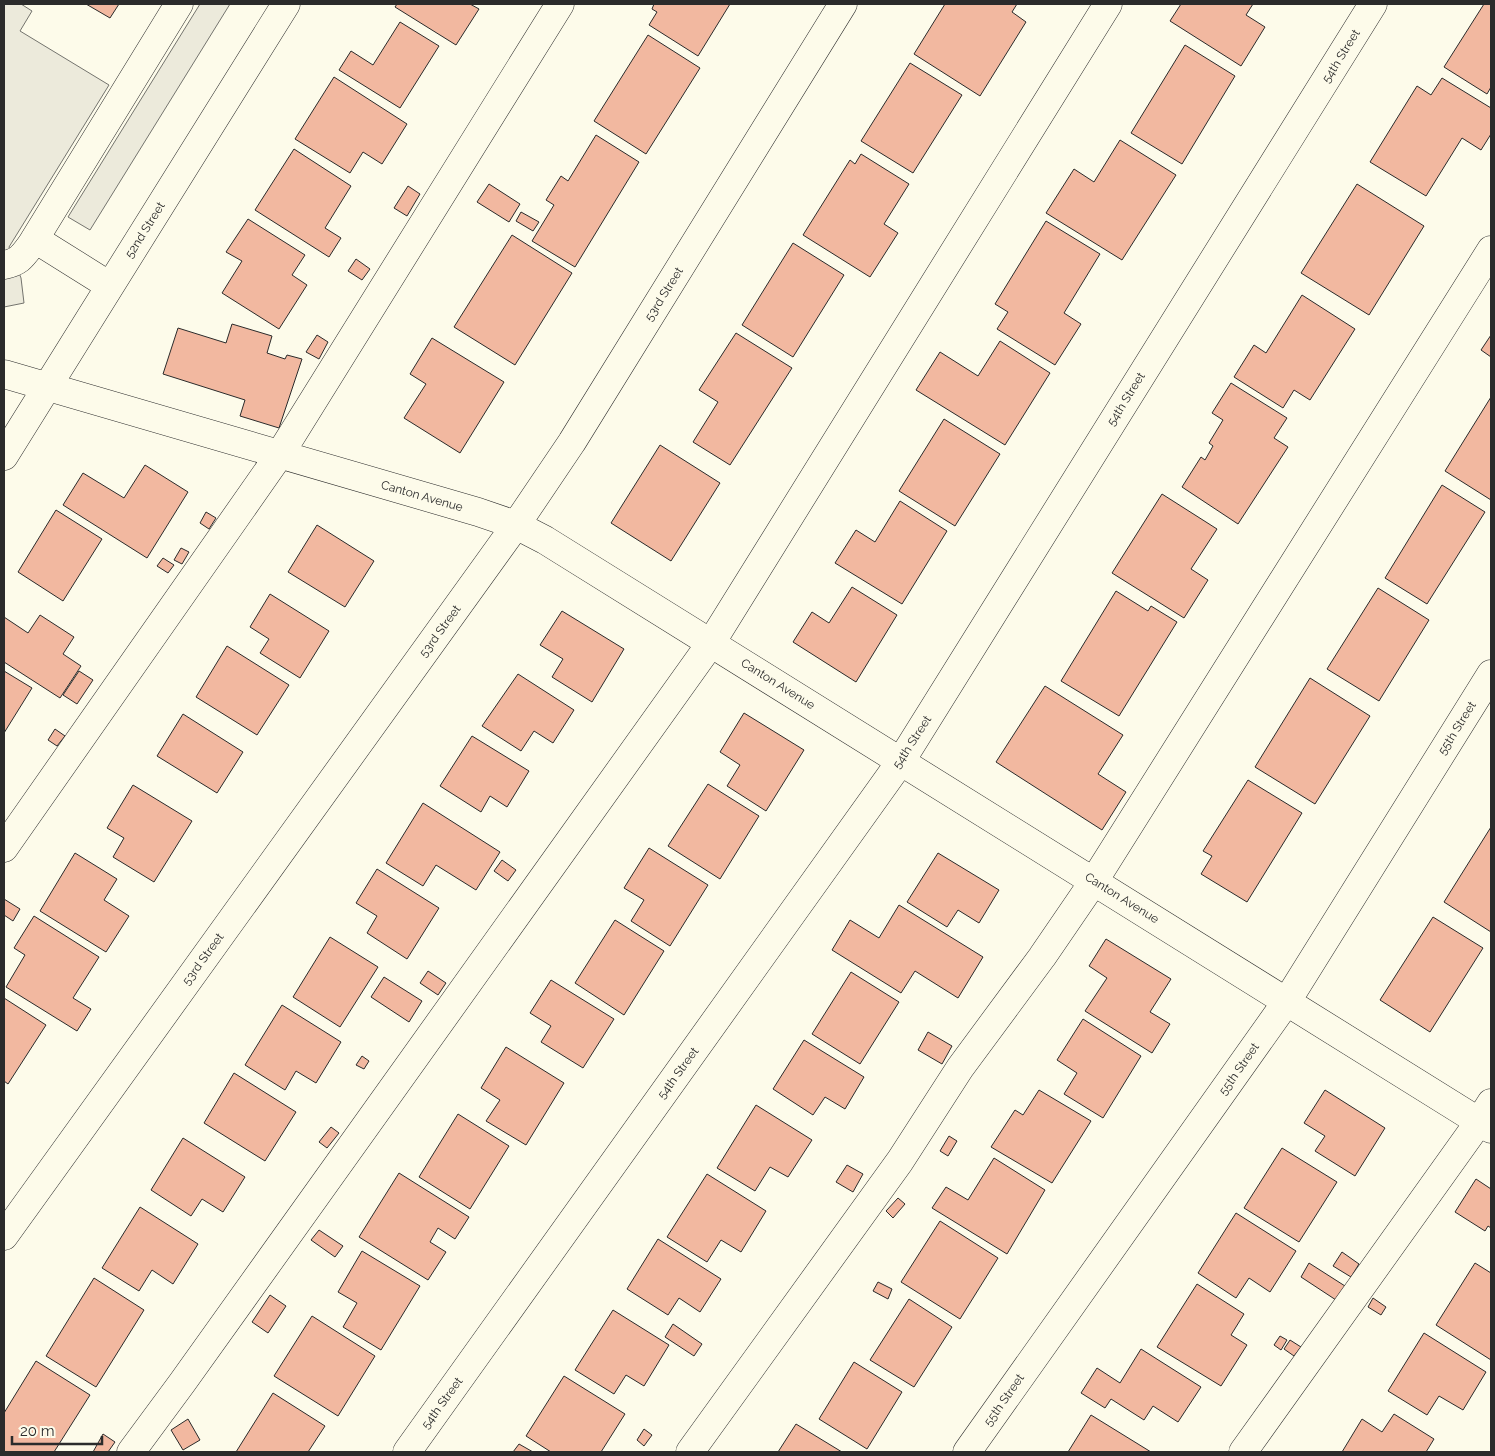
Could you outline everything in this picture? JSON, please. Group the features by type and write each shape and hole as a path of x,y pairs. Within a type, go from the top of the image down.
{"street":[{"path":"4,265 16,262 24,255 35,239 179,4"},
{"name":"52nd Street","path":"4,456 286,4"},
{"path":"4,848 280,454 560,4"},
{"name":"53rd Street","path":"4,1236 516,525 572,442 843,4"},
{"path":"131,1452 188,1375 711,642 1108,4"},
{"name":"54th Street","path":"407,1452 901,761 1373,4"},
{"path":"35,239 110,286"},
{"path":"690,1452 900,1161 960,1068 1042,957 1094,881 1491,250"},
{"name":"Canton Avenue","path":"4,374 516,525 546,540 1287,1001 1487,1118"},
{"name":"55th Street","path":"967,1452 1287,1001 1491,674"},
{"path":"1244,1452 1487,1118"}],"shaded area":[{"path":"4,4 21,4 32,11 20,31 109,85 9,247 21,278 24,303 4,307"},
{"path":"200,4 230,4 90,230 68,217"}],"building":[{"path":"86,4 119,4 110,18"},
{"path":"397,4 470,4 479,9 456,45 395,7"},
{"path":"654,4 730,4 698,56 649,25 657,12 652,9"},
{"path":"945,4 1017,4 1012,12 1026,22 980,96 914,54"},
{"path":"1181,4 1253,4 1246,15 1265,27 1241,66 1170,21"},
{"path":"1484,4 1491,4 1491,87 1487,94 1444,67"},
{"path":"400,22 439,46 400,108 339,70 351,51 373,65"},
{"path":"648,35 700,68 646,154 594,121"},
{"path":"1185,45 1235,76 1182,164 1131,133"},
{"path":"910,63 962,95 913,173 861,141"},
{"path":"334,77 407,124 382,164 363,152 350,173 295,139"},
{"path":"1442,78 1491,108 1491,134 1481,150 1462,138 1426,196 1370,162 1417,86 1431,95"},
{"path":"596,135 639,162 575,267 532,241 554,205 546,200 561,176 568,181"},
{"path":"1120,140 1176,175 1122,260 1046,213 1074,169 1094,182"},
{"path":"294,149 351,186 325,228 341,238 329,257 255,210"},
{"path":"861,154 909,184 884,224 898,233 870,277 803,235 850,160 855,164"},
{"path":"489,184 520,204 509,222 477,202"},
{"path":"1357,184 1424,226 1369,315 1301,273"},
{"path":"408,186 420,194 407,216 394,208"},
{"path":"521,212 539,222 533,231 516,221"},
{"path":"248,219 305,255 292,275 307,285 279,329 222,293 242,261 226,252"},
{"path":"1046,221 1100,254 1064,313 1081,324 1055,365 997,329 1008,312 995,304"},
{"path":"512,235 572,273 515,365 454,327"},
{"path":"793,243 844,275 793,357 742,325"},
{"path":"356,259 370,269 362,280 348,271"},
{"path":"1302,295 1355,329 1310,400 1294,390 1283,408 1234,377 1254,345 1266,353"},
{"path":"232,324 272,336 267,353 285,359 287,355 302,359 279,428 240,416 245,400 163,374 178,328 226,343"},
{"path":"736,333 792,368 730,465 693,442 718,402 699,390"},
{"path":"317,335 328,342 319,359 306,352"},
{"path":"1491,335 1491,357 1481,350"},
{"path":"432,338 504,382 460,453 404,418 426,384 410,374"},
{"path":"1000,341 1050,373 1005,445 916,390 940,352 978,376"},
{"path":"1231,383 1287,418 1274,438 1288,447 1238,524 1182,487 1201,457 1205,460 1213,446 1209,443 1223,420 1212,413"},
{"path":"1491,397 1491,500 1445,471"},
{"path":"944,419 1000,454 955,526 899,491"},
{"path":"660,445 720,483 671,561 611,523"},
{"path":"145,465 188,492 147,558 63,505 83,473 124,498"},
{"path":"1442,485 1485,512 1427,604 1385,578"},
{"path":"1162,494 1217,529 1191,569 1208,580 1184,618 1112,573"},
{"path":"900,501 947,531 902,604 835,563 856,530 875,542"},
{"path":"56,510 102,539 63,601 18,572"},
{"path":"206,512 216,518 209,529 200,523"},
{"path":"317,525 374,561 345,607 288,572"},
{"path":"181,548 189,552 182,564 174,560"},
{"path":"163,558 174,565 168,573 157,566"},
{"path":"852,587 897,615 856,682 793,642 812,612 829,623"},
{"path":"1378,588 1429,620 1379,701 1327,669"},
{"path":"1116,591 1148,611 1151,606 1177,622 1119,716 1061,681"},
{"path":"270,594 329,631 300,678 260,653 269,639 250,627"},
{"path":"562,611 624,649 592,702 552,677 563,659 540,645"},
{"path":"40,615 74,637 63,654 81,666 60,698 4,662 4,617 28,633"},
{"path":"227,646 289,685 257,735 196,697"},
{"path":"4,671 32,688 4,733"},
{"path":"79,671 93,680 77,704 63,695"},
{"path":"518,674 574,710 553,743 534,731 521,751 482,726"},
{"path":"1310,678 1370,716 1315,804 1255,767"},
{"path":"1045,686 1123,735 1098,774 1126,792 1102,830 996,762"},
{"path":"744,713 804,750 766,811 727,786 740,765 720,752"},
{"path":"183,714 243,752 217,793 157,756"},
{"path":"55,729 65,736 57,746 48,740"},
{"path":"472,736 529,771 507,807 490,796 481,812 440,786"},
{"path":"1248,780 1302,813 1247,902 1201,874 1212,856 1203,851"},
{"path":"708,784 759,816 720,879 668,846"},
{"path":"133,785 192,821 154,882 113,857 124,838 107,828"},
{"path":"423,803 500,852 476,890 436,865 423,886 386,863"},
{"path":"1491,827 1491,932 1444,902"},
{"path":"649,848 708,885 670,946 631,921 644,900 624,888"},
{"path":"75,853 117,879 104,900 129,916 106,952 40,911"},
{"path":"938,853 999,890 979,923 958,910 947,927 907,902"},
{"path":"502,860 516,870 508,881 494,871"},
{"path":"377,869 439,908 407,959 367,933 377,916 356,903"},
{"path":"4,899 20,909 13,921 4,915"},
{"path":"899,905 983,957 958,998 915,971 901,993 832,950 850,920 879,938"},
{"path":"34,916 99,957 73,998 91,1009 77,1031 6,987 25,955 14,948"},
{"path":"1433,917 1483,948 1430,1032 1380,1000"},
{"path":"615,920 664,951 624,1015 575,983"},
{"path":"330,937 378,967 340,1027 293,997"},
{"path":"1106,939 1171,979 1150,1012 1170,1024 1152,1053 1085,1011 1107,978 1089,966"},
{"path":"428,971 446,983 438,995 420,983"},
{"path":"851,972 899,1002 860,1064 812,1034"},
{"path":"384,977 422,1001 409,1022 371,997"},
{"path":"551,980 614,1019 583,1068 541,1042 551,1026 530,1013"},
{"path":"4,998 46,1025 8,1084 4,1081"},
{"path":"282,1005 341,1042 316,1083 296,1071 285,1090 245,1065"},
{"path":"1083,1019 1141,1056 1103,1118 1064,1094 1077,1073 1057,1060"},
{"path":"928,1032 952,1046 942,1064 918,1050"},
{"path":"804,1040 864,1077 845,1109 825,1097 813,1115 773,1089"},
{"path":"506,1047 564,1083 526,1145 486,1121 500,1100 481,1088"},
{"path":"362,1056 369,1061 364,1069 356,1065"},
{"path":"234,1073 296,1112 265,1161 204,1123"},
{"path":"1039,1090 1091,1121 1052,1183 991,1147 1015,1110 1023,1115"},
{"path":"1325,1090 1385,1128 1355,1176 1315,1151 1325,1136 1304,1123"},
{"path":"756,1105 812,1140 788,1177 770,1167 755,1191 717,1168"},
{"path":"458,1114 509,1146 470,1209 419,1177"},
{"path":"331,1127 339,1133 327,1148 319,1142"},
{"path":"949,1136 957,1141 948,1156 940,1151"},
{"path":"183,1138 245,1177 223,1212 202,1199 191,1216 151,1190"},
{"path":"1282,1148 1337,1182 1299,1242 1244,1208"},
{"path":"994,1158 1045,1190 1007,1254 932,1208 946,1187 968,1200"},
{"path":"847,1165 863,1174 853,1192 836,1182"},
{"path":"399,1173 469,1217 455,1239 438,1228 430,1242 446,1252 428,1280 359,1237"},
{"path":"707,1174 766,1211 741,1252 721,1240 707,1262 667,1237"},
{"path":"1476,1179 1491,1189 1491,1228 1488,1226 1485,1231 1455,1212"},
{"path":"898,1198 905,1204 893,1218 886,1211"},
{"path":"140,1207 198,1244 173,1284 152,1270 139,1291 102,1268"},
{"path":"1236,1213 1296,1251 1270,1292 1249,1278 1236,1298 1198,1273"},
{"path":"940,1221 998,1258 960,1319 901,1282"},
{"path":"319,1230 343,1246 335,1257 311,1240"},
{"path":"658,1239 721,1279 700,1312 679,1298 668,1315 627,1289"},
{"path":"362,1251 420,1286 381,1350 343,1327 357,1303 338,1292"},
{"path":"1342,1252 1359,1264 1351,1277 1333,1266"},
{"path":"1309,1263 1345,1286 1336,1300 1301,1277"},
{"path":"1475,1263 1491,1273 1491,1360 1436,1325"},
{"path":"94,1278 144,1310 96,1387 46,1356"},
{"path":"878,1282 892,1289 888,1299 873,1291"},
{"path":"1197,1284 1244,1314 1231,1335 1247,1345 1221,1386 1157,1347"},
{"path":"270,1295 286,1306 268,1333 252,1322"},
{"path":"1373,1298 1386,1307 1381,1315 1368,1307"},
{"path":"909,1299 952,1327 914,1387 870,1360"},
{"path":"613,1310 669,1345 644,1386 626,1375 614,1394 575,1370"},
{"path":"312,1316 375,1356 338,1416 274,1376"},
{"path":"673,1324 702,1344 694,1356 665,1337"},
{"path":"1424,1333 1486,1372 1463,1410 1439,1396 1427,1415 1388,1391"},
{"path":"1280,1336 1287,1340 1281,1350 1274,1345"},
{"path":"1290,1340 1301,1347 1294,1356 1284,1349"},
{"path":"1141,1349 1201,1387 1178,1422 1153,1406 1144,1420 1111,1399 1105,1408 1081,1393 1097,1368 1120,1383"},
{"path":"36,1361 90,1395 54,1452 6,1452 4,1451 4,1413"},
{"path":"854,1362 902,1392 867,1449 819,1419"},
{"path":"564,1376 625,1414 601,1452 551,1452 526,1436"},
{"path":"273,1393 325,1426 308,1452 236,1452"},
{"path":"1394,1414 1434,1439 1426,1452 1342,1452 1362,1419 1382,1432"},
{"path":"1091,1415 1151,1452 1068,1452"},
{"path":"188,1419 200,1440 183,1450 171,1430"},
{"path":"796,1424 842,1452 778,1452"},
{"path":"644,1429 652,1435 644,1446 637,1440"},
{"path":"103,1434 115,1442 108,1452 93,1452"},
{"path":"519,1444 533,1452 513,1452"}]}
